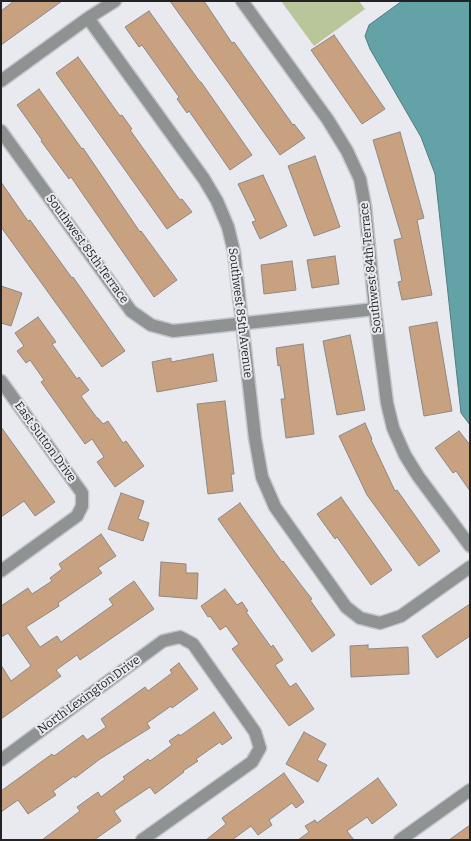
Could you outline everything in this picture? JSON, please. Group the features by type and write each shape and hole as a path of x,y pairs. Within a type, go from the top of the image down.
{"street":[{"path":"1,81 88,18 115,1"},
{"name":"Southwest 84th Terrace","path":"242,1 328,120 347,151 360,179 365,206 387,403 393,428 405,455 418,476 470,546"},
{"name":"Southwest 85th Avenue","path":"88,18 204,179 217,201 228,227 234,252 255,438 262,477 275,507 346,607 360,618 380,623 401,616 470,567"},
{"name":"Southwest 85th Terrace","path":"1,131 131,311 150,325 174,331 375,309"},
{"name":"East Sutton Drive","path":"1,381 82,493 82,506 77,516 1,571"},
{"name":"North Lexington Drive","path":"1,760 163,641 180,637 193,644 255,732 260,748 252,762 142,840"},
{"path":"400,840 470,790"}],"green space":[{"path":"281,1 359,1 365,9 314,46"}],"water":[{"path":"402,1 470,1 470,425 461,413 435,174 421,137 370,49 365,36 369,25"}],"building":[{"path":"14,1 62,1 1,45 1,11"},
{"path":"170,1 204,1 232,43 234,42 293,125 305,138 280,155"},
{"path":"149,11 252,155 230,170 189,111 187,113 177,99 179,97 142,45 139,47 125,27"},
{"path":"334,35 385,109 362,124 311,50"},
{"path":"78,57 120,116 122,115 132,129 130,130 180,200 182,199 192,212 167,229 56,73"},
{"path":"39,89 83,148 140,232 177,280 154,297 71,177 69,179 17,105"},
{"path":"400,132 424,218 417,220 432,295 402,300 398,282 402,281 394,240 402,238 373,140"},
{"path":"315,156 340,227 314,236 288,166"},
{"path":"263,175 287,226 260,239 252,222 256,221 238,184"},
{"path":"1,182 28,221 30,220 73,277 125,351 102,367 1,227"},
{"path":"335,256 339,284 312,288 307,260"},
{"path":"292,261 296,290 264,294 261,265"},
{"path":"1,286 22,293 11,326 1,323"},
{"path":"38,317 56,342 52,344 77,379 79,377 89,390 81,396 103,424 108,421 123,443 126,441 144,466 115,487 97,462 104,457 92,439 85,444 41,382 44,380 30,360 26,363 17,351 24,346 15,333"},
{"path":"437,322 452,411 424,416 409,327"},
{"path":"350,335 365,410 337,415 323,341"},
{"path":"303,344 314,434 286,438 281,399 285,399 276,348"},
{"path":"213,354 217,381 157,392 152,362 171,358 171,362"},
{"path":"225,401 234,474 231,474 233,491 208,494 197,404"},
{"path":"365,423 395,491 397,490 440,551 419,566 367,495 339,436"},
{"path":"1,427 55,502 35,516 24,501 1,517"},
{"path":"459,431 470,445 470,491 456,471 453,473 435,448"},
{"path":"121,493 144,501 138,519 149,523 143,541 108,529"},
{"path":"341,497 392,570 371,585 337,537 335,539 317,514"},
{"path":"240,503 282,562 312,599 310,600 335,635 312,652 218,519"},
{"path":"101,534 116,556 98,568 102,573 58,603 59,606 26,627 40,647 57,636 61,642 113,605 109,599 134,581 154,609 80,660 77,655 56,670 61,676 1,719 1,665 11,681 31,666 8,633 1,637 1,606 28,588 32,594 52,581 50,578 62,569 59,564"},
{"path":"161,562 186,564 186,573 198,573 197,599 159,596"},
{"path":"225,589 237,605 242,602 248,611 246,612 271,647 273,645 283,660 275,665 290,687 296,683 314,709 289,726 232,649 239,644 226,626 220,630 201,606"},
{"path":"470,604 470,636 437,658 422,636"},
{"path":"368,645 368,649 408,647 409,674 351,677 350,646"},
{"path":"179,663 198,689 147,723 150,728 53,791 56,795 28,814 18,800 1,812 1,791 52,754 54,756 83,735 87,740 106,727 101,719 145,687 148,691 172,673 170,670"},
{"path":"214,712 232,738 222,745 220,742 196,759 198,761 155,794 150,787 114,811 121,821 94,840 42,840 80,811 77,807 98,792 101,797 125,779 123,777 172,745 169,741 179,734 180,736"},
{"path":"304,732 326,744 317,760 327,765 318,782 286,764"},
{"path":"284,773 304,802 296,808 292,803 269,820 272,825 258,835 251,826 232,840 206,840 226,824 222,818"},
{"path":"378,778 397,805 372,824 367,817 347,831 354,840 298,840 309,832 305,826 315,820 317,823"},
{"path":"470,825 470,840 449,840"}]}
